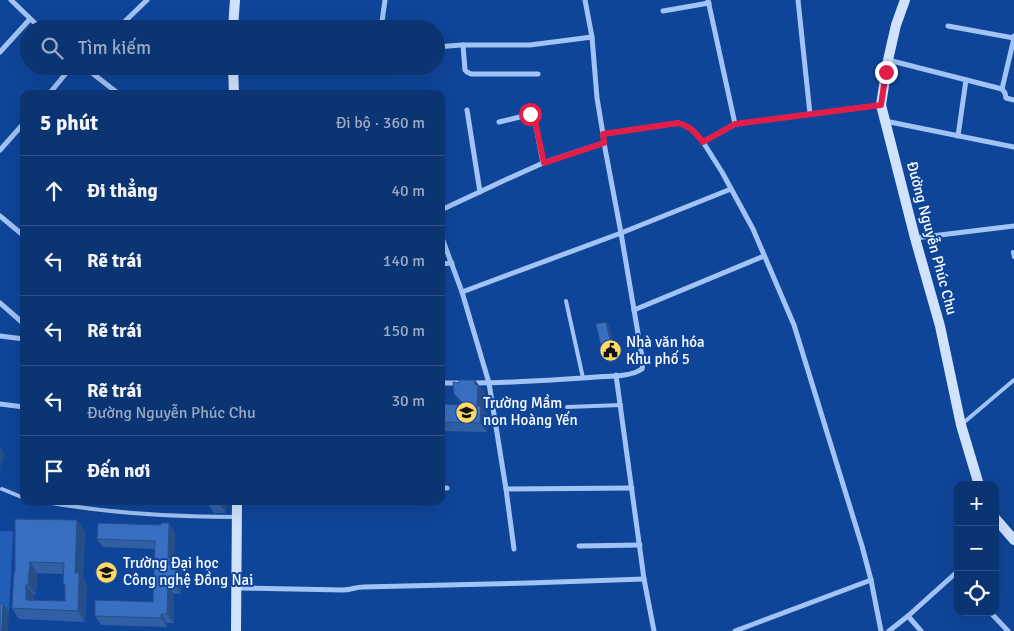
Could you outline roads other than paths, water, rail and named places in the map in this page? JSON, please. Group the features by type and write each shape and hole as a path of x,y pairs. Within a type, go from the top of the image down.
{"street":[{"path":"11,0 30,19"},
{"path":"126,20 147,0"},
{"path":"234,0 234,20"},
{"path":"383,20 385,0"},
{"path":"445,383 544,381 616,375 637,372 642,369 643,363 604,143 592,37 585,0"},
{"path":"798,0 810,114"},
{"name":"Đường Nguyễn Phúc Chu","path":"905,0 898,19 888,60 881,105 940,326 961,425 978,481"},
{"path":"664,11 709,1 735,124"},
{"path":"948,26 1014,37 1002,89"},
{"path":"0,52 20,30"},
{"path":"445,46 530,45 592,37"},
{"path":"463,45 465,70 471,74 538,74"},
{"path":"888,60 1002,89 1006,98 1014,100"},
{"path":"52,90 65,75"},
{"path":"95,75 114,90"},
{"path":"233,75 234,90"},
{"path":"958,136 966,80"},
{"path":"703,142 735,124 881,105"},
{"path":"467,110 480,192"},
{"path":"500,122 530,114 534,116 544,163"},
{"path":"884,121 1014,147"},
{"path":"603,134 678,123 688,126 694,130 703,142 722,172 753,229 794,325 837,462 871,580 881,631"},
{"path":"0,150 20,128"},
{"path":"445,208 544,163 604,143"},
{"path":"462,292 621,233 731,189"},
{"path":"0,216 20,233"},
{"path":"915,238 1014,226"},
{"path":"445,245 462,292 489,383 514,549"},
{"path":"634,310 764,256"},
{"path":"445,264 452,263"},
{"path":"0,303 20,320"},
{"path":"0,336 20,338"},
{"path":"616,375 644,579 654,631"},
{"path":"0,404 20,406"},
{"path":"506,489 632,488"},
{"path":"236,631 237,505"},
{"path":"999,526 1014,540"},
{"path":"579,546 640,545"},
{"path":"889,631 954,578"},
{"path":"236,588 349,590 363,586 644,579"},
{"path":"735,631 871,580"},
{"path":"908,616 921,631"},
{"path":"994,616 1008,631"}],"lane":[{"path":"1014,252 1014,257"},
{"path":"566,301 583,378"},
{"path":"961,425 1014,380"},
{"path":"567,406 621,406"},
{"path":"2,489 20,496"},
{"path":"66,505 98,510 162,515 237,517"}],"place":[{"name":"Nhà văn hóa Khu phố 5","path":"610,351"},
{"name":"Trường Mầm non Hoàng Yến","path":"467,412"},
{"name":"Trường Đại học Công nghệ Đồng Nai","path":"107,572"}]}
